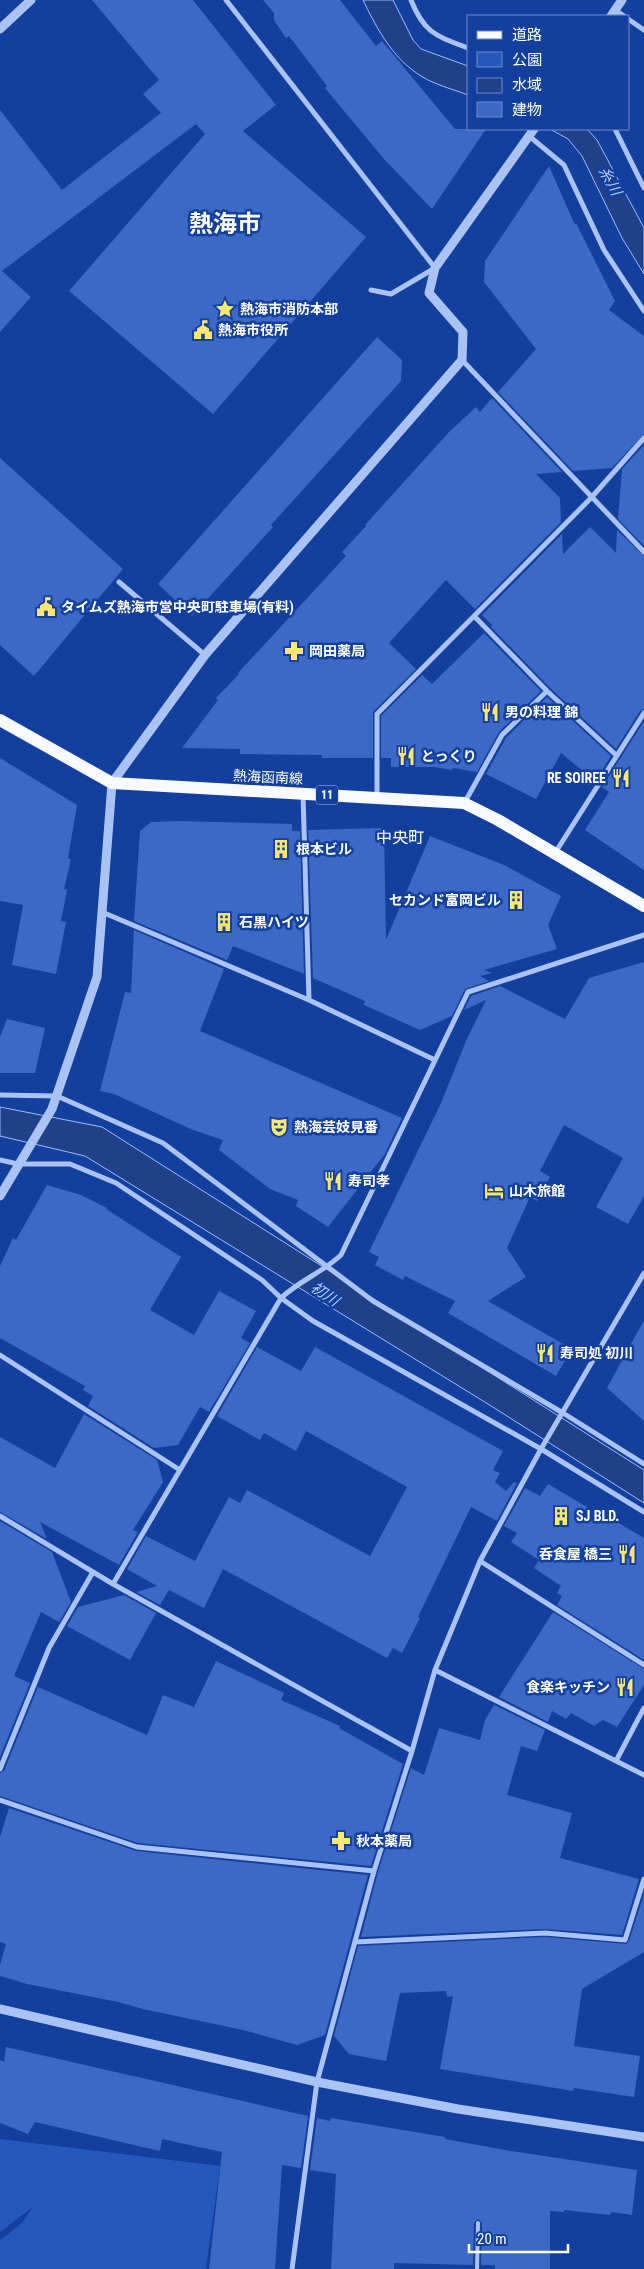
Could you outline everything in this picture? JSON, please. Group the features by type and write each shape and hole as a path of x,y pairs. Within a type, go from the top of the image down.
{"main road":[{"name":"熱海函南線","path":"1,723 112,783 464,803 555,853 644,906"}],"street":[{"path":"0,29 31,0"},
{"path":"226,0 435,268"},
{"path":"410,0 417,17 434,35 467,48"},
{"path":"613,13 622,0"},
{"path":"629,20 644,30"},
{"path":"615,130 644,188"},
{"path":"0,1196 52,1109 97,977 112,783 205,655 462,360 463,332 429,293 435,268 532,132 564,165 604,250 644,311"},
{"path":"371,290 391,294 435,268"},
{"path":"462,360 644,552"},
{"path":"378,797 378,714 591,498 644,438"},
{"path":"119,582 205,655"},
{"path":"475,617 547,690 616,755"},
{"path":"464,803 502,735 547,690"},
{"path":"555,853 644,713"},
{"path":"303,793 309,1000"},
{"path":"102,912 309,1000 435,1060"},
{"path":"113,1584 281,1298 290,1289 328,1267 341,1255 468,992 644,936"},
{"path":"0,1095 57,1096 163,1143 373,1301 563,1413 644,1464"},
{"path":"0,1160 18,1164 70,1164 116,1182 262,1280 281,1298 313,1321 540,1449 644,1512"},
{"path":"292,2269 317,2082 374,1871 435,1670 480,1561 540,1449 644,1273"},
{"path":"0,1355 180,1470"},
{"path":"0,1516 113,1584 412,1750"},
{"path":"480,1561 644,1665"},
{"path":"0,1769 48,1648 93,1572"},
{"path":"435,1670 644,1775"},
{"path":"616,1762 644,1708"},
{"path":"0,1800 137,1847 374,1871"},
{"path":"355,1942 546,1933 625,1940 644,1879"},
{"path":"0,2009 317,2082 458,2109 644,2137"}],"lane":[{"path":"477,2269 478,2223"}],"green space":[{"path":"0,2139 220,2166 206,2269 0,2269 0,2240 22,2223 33,2207 0,2232"}],"water":[{"path":"363,0 393,0 413,40 421,49 467,66 467,95 428,80 416,73 397,55 375,23"},
{"name":"糸川","path":"552,130 588,130 597,140 644,228 644,274 622,238 582,156 568,139"},
{"name":"初川","path":"0,1107 102,1127 644,1470 644,1503 488,1404 85,1156 0,1136"}],"building":[{"path":"92,0 193,0 276,105 243,131 366,237 213,414 69,291 205,134 196,124 2,271 31,297 0,332 0,110 62,190 161,113 143,94 159,80"},
{"path":"263,0 340,0 376,46 382,41 455,129 485,130 432,209 384,159 325,88 327,86 289,36 286,38 274,20 274,13"},
{"path":"549,166 575,225 576,223 615,301 609,310 644,336 644,434 612,468 573,471 498,392 536,349 484,282 485,261"},
{"path":"377,337 402,360 401,381 192,616 158,584"},
{"path":"492,398 562,472 536,474 560,498 561,522 475,609 446,580 389,643 416,669 373,712 373,758 322,758 322,755 240,754 240,749 182,748 218,700 216,698 346,556 342,552 365,525 449,432 476,407 480,412"},
{"path":"644,445 644,546 618,519 622,469"},
{"name":"タイムズ熱海市営中央町駐車場(有料)","path":"0,458 123,569 34,676 0,645"},
{"path":"590,527 616,553 617,530 644,556 644,709 640,711 616,749 550,688 491,627 492,625 482,615 562,534 563,554"},
{"path":"484,633 541,691 499,732 477,772 453,768 452,770 434,767 391,767 391,758 381,758 381,716 422,675 432,684"},
{"path":"547,697 611,756 595,781 561,753 536,799 486,774 506,738"},
{"path":"644,721 644,870 585,830 609,792 602,787"},
{"path":"0,758 77,805 68,858 71,859 64,889 67,890 61,921 66,922 56,974 12,965 23,905 0,901"},
{"path":"151,822 292,824 292,831 300,831 304,974 233,946 227,960 134,921 140,831"},
{"path":"384,828 386,940 430,836 504,865 561,896 548,925 557,949 484,970 492,973 480,976 489,981 465,989 452,1016 420,1030 364,1005 365,1001 313,978 308,830"},
{"path":"134,930 224,969 200,1031 402,1118 385,1154 328,1227 296,1206 298,1200 270,1189 219,1150 223,1140 193,1130 114,1094 100,1091 125,992 131,993"},
{"path":"644,962 644,1196 628,1224 596,1207 623,1158 564,1125 540,1171 550,1177 537,1201 530,1197 507,1248 526,1277 488,1301 572,1349 556,1376 448,1313 455,1301 405,1276 403,1280 375,1265 379,1257 369,1252 441,1103 466,1041 486,1000 464,1010 471,996 500,986 565,1019 589,978"},
{"path":"7,1019 45,1028 35,1073 0,1073 0,1037"},
{"path":"47,1185 81,1195 107,1208 181,1257 150,1310 194,1335 219,1291 256,1311 241,1338 250,1343 209,1412 200,1407 178,1445 154,1448 88,1406 93,1396 83,1390 85,1386 0,1338 0,1266 13,1238 16,1240"},
{"path":"644,1320 644,1421 607,1388"},
{"path":"257,1347 301,1371 315,1347 503,1451 493,1470 500,1473 495,1482 506,1491 514,1482 517,1483 497,1521 471,1507 402,1653 393,1648 387,1658 223,1569 204,1608 169,1590 160,1605 136,1592 157,1586 127,1569 146,1536 195,1561 229,1497 240,1503 247,1490 370,1556 407,1487 306,1431 296,1451 264,1433 260,1440 217,1416"},
{"path":"84,1414 157,1460 163,1482 133,1530 138,1532 119,1565 40,1522 47,1539 0,1512 0,1437 55,1468"},
{"path":"548,1484 644,1538 644,1660 557,1605 562,1596 557,1593 561,1586 534,1568 539,1560 511,1542 517,1533 504,1526 525,1488 540,1496"},
{"path":"0,1521 52,1552 71,1602 59,1622 41,1612 14,1676 30,1683 0,1757"},
{"path":"124,1595 156,1613 130,1660 67,1626 78,1607"},
{"path":"553,1612 644,1669 644,1685 617,1727 603,1720 594,1726 571,1713 566,1719 552,1711 548,1722 499,1697"},
{"path":"216,1661 284,1693 281,1700 340,1726 339,1728 403,1764 371,1866 138,1843 0,1796 0,1773 4,1771 38,1687 147,1735 163,1695 194,1707"},
{"path":"494,1705 545,1730 537,1751 521,1746 507,1795 572,1813 560,1858 639,1879 622,1935 545,1929 361,1937 378,1872 411,1768 424,1775 439,1728 480,1740 485,1720"},
{"path":"9,1808 136,1851 368,1875 325,2035 297,2045 243,2030 27,1984 0,1976 0,1965 6,1944 0,1942 0,1837"},
{"path":"644,1894 644,1952 582,1989 574,2046 640,2056 634,2097 574,2088 573,2091 440,2069 453,1996 447,1997 446,1991 400,1993 386,2061 349,2054 334,2036 358,1946 545,1937 626,1944 629,1941"},
{"path":"6,2047 308,2116 301,2168 282,2165 275,2269 209,2269 222,2152 162,2139 160,2151 35,2122 28,2134 0,2123 0,2060 4,2062"},
{"path":"317,2118 330,2121 331,2118 445,2137 445,2139 505,2150 637,2170 632,2215 611,2212 610,2215 564,2210 564,2212 550,2211 550,2269 495,2269 495,2265 481,2265 482,2223 478,2219 474,2223 473,2265 394,2263 394,2269 331,2269 336,2174 310,2170"}],"place":[{"name":"熱海市消防本部","path":"225,309"},
{"name":"熱海市役所","path":"203,330"},
{"name":"タイムズ熱海市営中央町駐車場(有料)","path":"46,607"},
{"name":"岡田薬局","path":"294,651"},
{"name":"男の料理 錦","path":"490,712"},
{"name":"とっくり","path":"406,756"},
{"name":"RE SOIREE","path":"621,778"},
{"name":"根本ビル","path":"281,849"},
{"name":"セカンド富岡ビル","path":"516,900"},
{"name":"石黒ハイツ","path":"224,922"},
{"name":"熱海芸妓見番","path":"279,1127"},
{"name":"寿司孝","path":"333,1181"},
{"name":"山木旅館","path":"494,1191"},
{"name":"寿司処 初川","path":"545,1353"},
{"name":"SJ BLD.","path":"561,1516"},
{"name":"呑食屋 橋三","path":"627,1554"},
{"name":"食楽キッチン","path":"625,1687"},
{"name":"秋本薬局","path":"341,1841"}],"district":[{"name":"熱海市","path":"225,224"},
{"name":"中央町","path":"400,837"}]}
